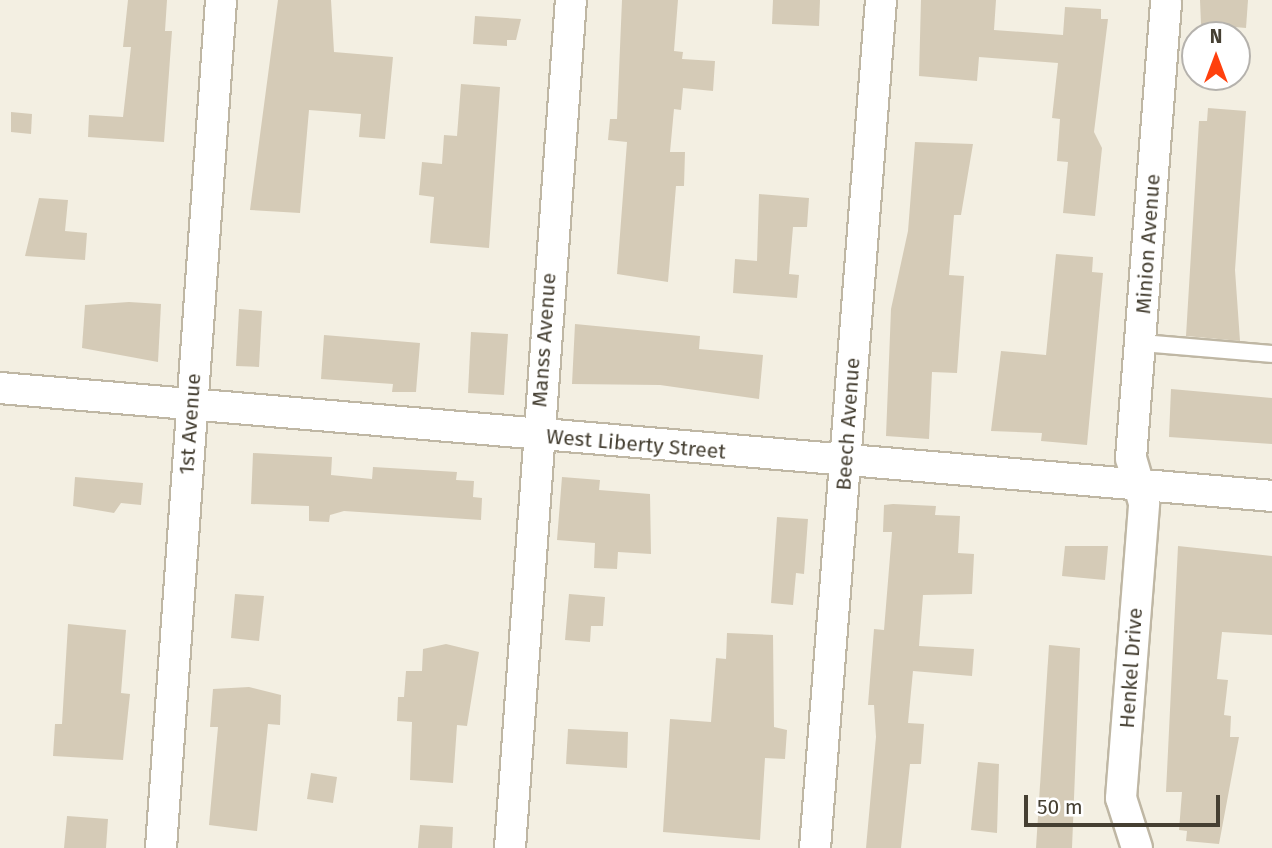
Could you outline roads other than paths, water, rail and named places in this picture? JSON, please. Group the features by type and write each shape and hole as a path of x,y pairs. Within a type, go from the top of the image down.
{"street":[{"name":"1st Avenue","path":"161,848 221,0"},
{"name":"Manss Avenue","path":"510,848 537,436 570,0"},
{"name":"Beech Avenue","path":"815,848 881,0"},
{"name":"Minion Avenue","path":"1135,487 1131,458 1166,0"},
{"name":"West Liberty Street","path":"0,388 845,463 1272,496"},
{"name":"Henkel Drive","path":"1135,487 1144,503 1121,798 1137,848"}],"lane":[{"path":"1141,343 1272,354"}]}
